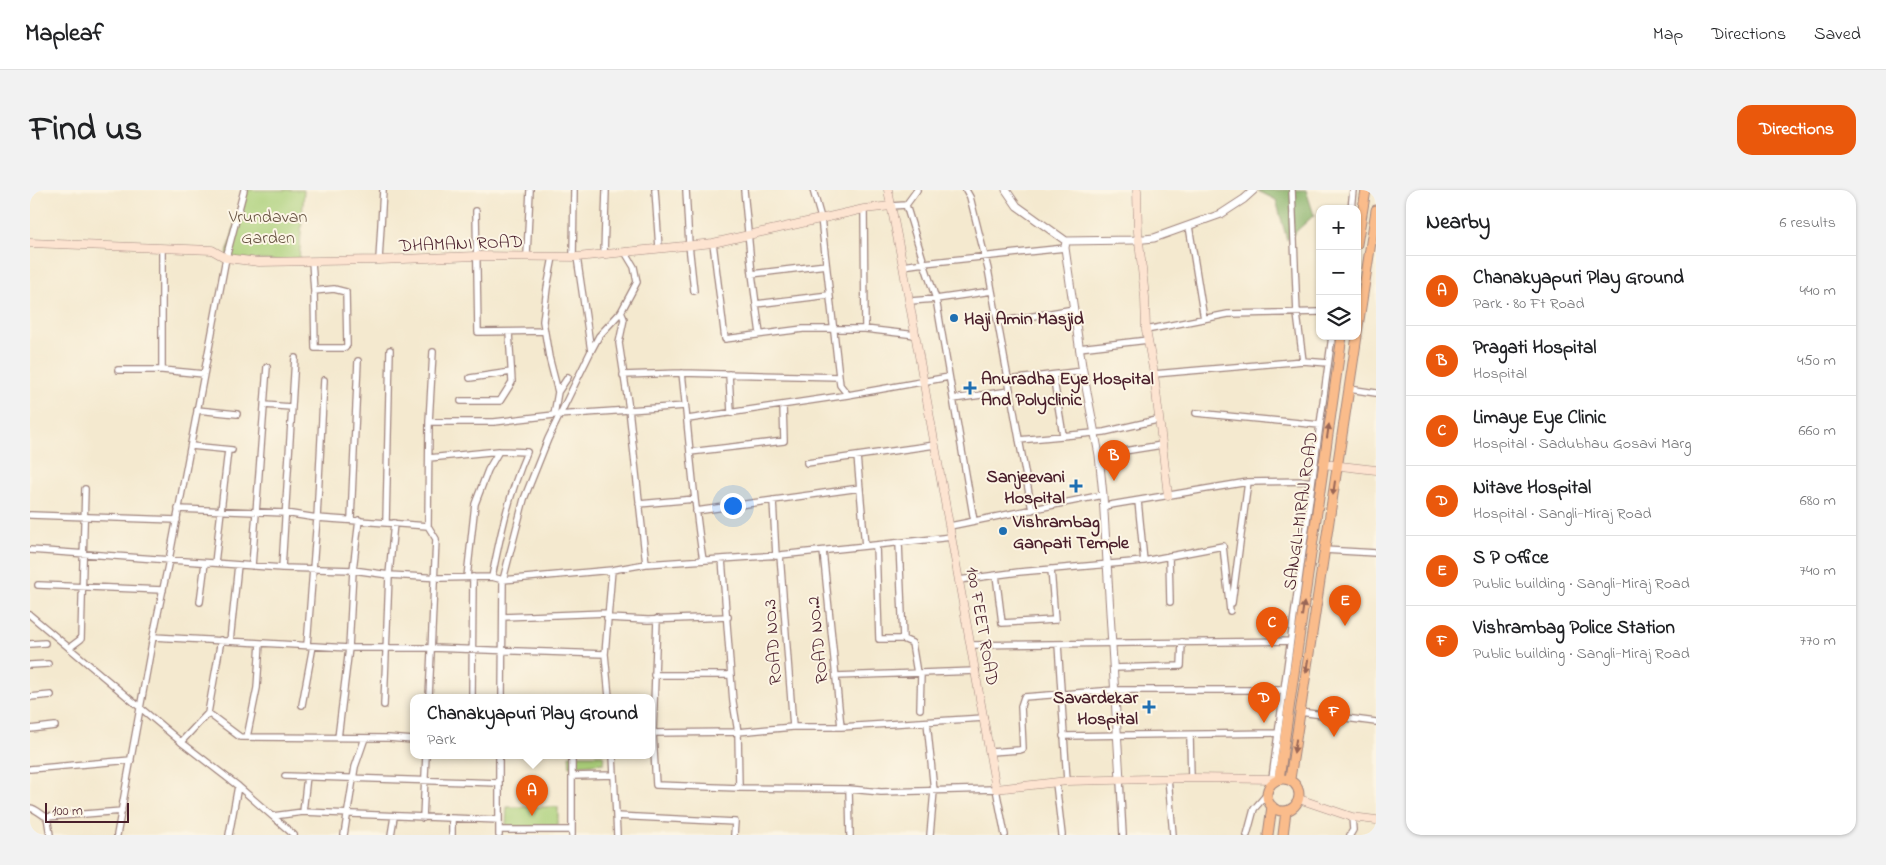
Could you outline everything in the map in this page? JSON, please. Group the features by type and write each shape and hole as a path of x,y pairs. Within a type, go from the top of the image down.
{"highway":[{"path":"1361,220 1366,190"},
{"name":"SANGLI-MIRAJ ROAD","path":"1361,308 1376,210"},
{"name":"SANGLI-MIRAJ ROAD","path":"1275,778 1341,340"},
{"name":"SANGLI-MIRAJ ROAD","path":"1290,779 1356,340"},
{"path":"1275,778 1290,779 1298,787 1298,799 1294,807 1286,811 1278,810 1267,800 1270,784 1275,778"},
{"path":"1268,835 1272,806"},
{"path":"1283,835 1286,811"}],"main road":[{"name":"100 FEET ROAD","path":"888,190 910,301 996,789"},
{"path":"1137,190 1138,240 1145,297 1146,330 1154,374 1168,496"},
{"name":"DHAMANI ROAD","path":"30,243 212,250 226,258 259,262 476,256 553,258 713,243 864,209 891,206"},
{"path":"1323,464 1376,470"},
{"path":"996,789 1067,781 1168,778 1275,778"},
{"path":"1298,799 1352,818 1376,820"}],"street":[{"path":"117,835 226,258 244,190"},
{"path":"379,260 382,190"},
{"path":"527,256 530,190"},
{"path":"574,190 575,257 590,351"},
{"path":"604,254 606,190"},
{"path":"655,190 659,248"},
{"path":"686,190 694,290"},
{"path":"744,190 760,334"},
{"path":"813,190 821,218 840,385 848,395"},
{"path":"891,206 906,205 917,190"},
{"path":"966,190 970,197 992,291 1032,510"},
{"path":"1006,190 1017,206 1066,245 1079,348 1099,455 1104,495 1123,835"},
{"path":"903,266 985,258 1066,245 1154,238 1221,214 1254,190"},
{"path":"1292,190 1297,314 1303,361"},
{"path":"1351,205 1353,190"},
{"path":"906,205 936,299 974,521"},
{"path":"864,209 865,329"},
{"path":"476,211 478,332 544,331"},
{"path":"1189,226 1204,319"},
{"path":"713,243 725,339 803,329 865,329 916,335"},
{"path":"162,248 162,370"},
{"path":"502,694 503,580 524,499 558,415 590,351 599,336 621,312 637,282 634,267 625,252"},
{"path":"553,258 547,288 544,331 558,392 558,415"},
{"path":"312,262 314,291 334,289 346,292 347,345 345,348 315,348 314,291"},
{"path":"752,274 826,265"},
{"path":"910,301 992,291"},
{"path":"756,304 829,294"},
{"path":"998,322 1074,309"},
{"path":"621,312 624,319 619,343 630,409 646,564"},
{"path":"1146,330 1228,314 1316,312"},
{"path":"460,401 500,401 512,382 509,332"},
{"path":"1079,348 1148,340"},
{"path":"1275,778 1278,733 1331,340"},
{"path":"386,522 390,350"},
{"path":"429,694 436,539 428,526 429,422 433,352"},
{"path":"282,568 295,358"},
{"path":"351,519 358,361"},
{"path":"1154,374 1303,361 1328,363"},
{"path":"252,566 267,367"},
{"path":"118,370 162,370 204,374"},
{"path":"1008,380 1083,371"},
{"path":"470,378 511,372"},
{"path":"623,374 682,373 839,377"},
{"path":"682,373 703,560"},
{"path":"729,374 731,413"},
{"path":"1053,375 1063,436"},
{"path":"558,392 568,377"},
{"path":"688,419 848,395 949,377"},
{"path":"302,705 310,646 324,380"},
{"path":"1349,389 1376,393"},
{"path":"953,399 1010,391"},
{"path":"264,405 291,407"},
{"path":"690,452 784,442 784,405"},
{"path":"429,422 494,422 558,415 685,406"},
{"path":"197,410 237,414"},
{"path":"1196,413 1320,425"},
{"path":"1019,440 1104,432 1157,420"},
{"path":"808,462 935,445"},
{"path":"1099,455 1162,445"},
{"path":"190,446 230,450 215,563"},
{"path":"429,458 499,451 527,452 517,474 506,509 492,577"},
{"path":"472,694 470,577 475,504 488,470 499,451"},
{"path":"857,456 865,546"},
{"path":"1104,506 1248,482 1312,481"},
{"path":"959,580 1051,569 1144,561 1223,546 1230,611 1248,482"},
{"path":"696,511 860,488"},
{"path":"69,648 81,639 85,490"},
{"path":"950,526 1104,495"},
{"path":"639,504 695,499"},
{"name":"ROAD NO.3","path":"774,500 793,727"},
{"path":"1138,501 1144,561"},
{"path":"178,510 285,513 317,518 428,526"},
{"path":"30,515 176,520"},
{"path":"338,738 349,648 353,570 359,520"},
{"path":"384,704 389,575 394,523"},
{"path":"30,550 282,568 353,570 433,578 492,577 503,580 612,570 646,564 778,556 952,537"},
{"path":"899,543 903,639"},
{"path":"876,545 879,639 903,639 912,643 919,673 920,709"},
{"path":"1324,550 1376,553"},
{"name":"ROAD NO.2","path":"823,551 841,726"},
{"path":"1169,556 1170,602"},
{"path":"722,559 728,618 732,702 738,732 739,788"},
{"path":"200,602 205,563"},
{"path":"230,641 238,565"},
{"path":"996,575 1002,623 1055,620 1051,569"},
{"path":"609,694 605,654 612,570"},
{"path":"38,585 163,590"},
{"path":"30,615 181,742 238,786 294,835"},
{"path":"503,617 728,618"},
{"path":"653,694 657,619"},
{"path":"153,637 349,648 431,648 502,652 605,654"},
{"path":"181,742 208,713 221,640"},
{"path":"971,646 1112,642 1290,641"},
{"path":"1113,668 1181,666 1182,642"},
{"path":"30,644 44,643"},
{"path":"247,737 257,688 260,643"},
{"path":"1058,644 1067,781"},
{"path":"30,665 48,664"},
{"path":"836,676 976,671"},
{"path":"654,675 731,675"},
{"path":"990,752 1020,750 1022,748 1021,706 1024,697 1115,690 1284,690"},
{"path":"30,697 51,695"},
{"path":"1300,712 1376,722"},
{"path":"208,713 240,737 410,740"},
{"path":"655,733 738,732 793,727 984,718"},
{"path":"927,722 934,791 930,835"},
{"path":"30,729 55,726"},
{"path":"1064,736 1190,736 1278,733"},
{"path":"1190,736 1191,778"},
{"path":"344,835 355,768 366,738"},
{"path":"423,818 426,759"},
{"path":"498,759 499,832 572,832 572,759"},
{"path":"613,759 617,835"},
{"path":"654,759 656,784 739,788 850,789 881,792 996,789 1005,835"},
{"path":"30,769 131,760"},
{"path":"573,776 614,775"},
{"path":"285,776 499,782"},
{"path":"303,812 307,776"},
{"path":"1168,778 1173,835"},
{"path":"1056,783 1062,835"},
{"path":"229,835 238,786"},
{"path":"850,789 850,835"},
{"path":"1247,835 1254,809 1267,794"},
{"path":"30,808 36,809 47,817 122,812"},
{"path":"273,816 303,812 500,820"},
{"path":"616,816 735,822 734,835"},
{"path":"47,817 50,835"},
{"path":"391,835 394,817"},
{"path":"1350,835 1353,830 1352,818"},
{"path":"452,819 452,835"}],"green space":[{"name":"Vrundavan Garden","path":"244,190 304,190 299,262 226,258"},
{"path":"1306,190 1314,215 1287,240 1276,200 1258,191"},
{"path":"569,759 604,759 604,763 570,766"},
{"path":"507,807 558,807 558,826 506,827"}],"place":[{"name":"Haji Amin Masjid","path":"954,318"},
{"name":"Anuradha Eye Hospital And Polyclinic","path":"970,388"},
{"name":"Pragati Hospital","path":"1114,481"},
{"name":"Sanjeevani Hospital","path":"1076,486"},
{"name":"Vishrambag Ganpati Temple","path":"1003,531"},
{"name":"S P Office","path":"1345,626"},
{"name":"Limaye Eye Clinic","path":"1272,648"},
{"name":"Savardekar Hospital","path":"1149,707"},
{"name":"Nitave Hospital","path":"1264,723"},
{"name":"Vishrambag Police Station","path":"1334,737"},
{"name":"Chanakyapuri Play Ground","path":"532,816"}]}
